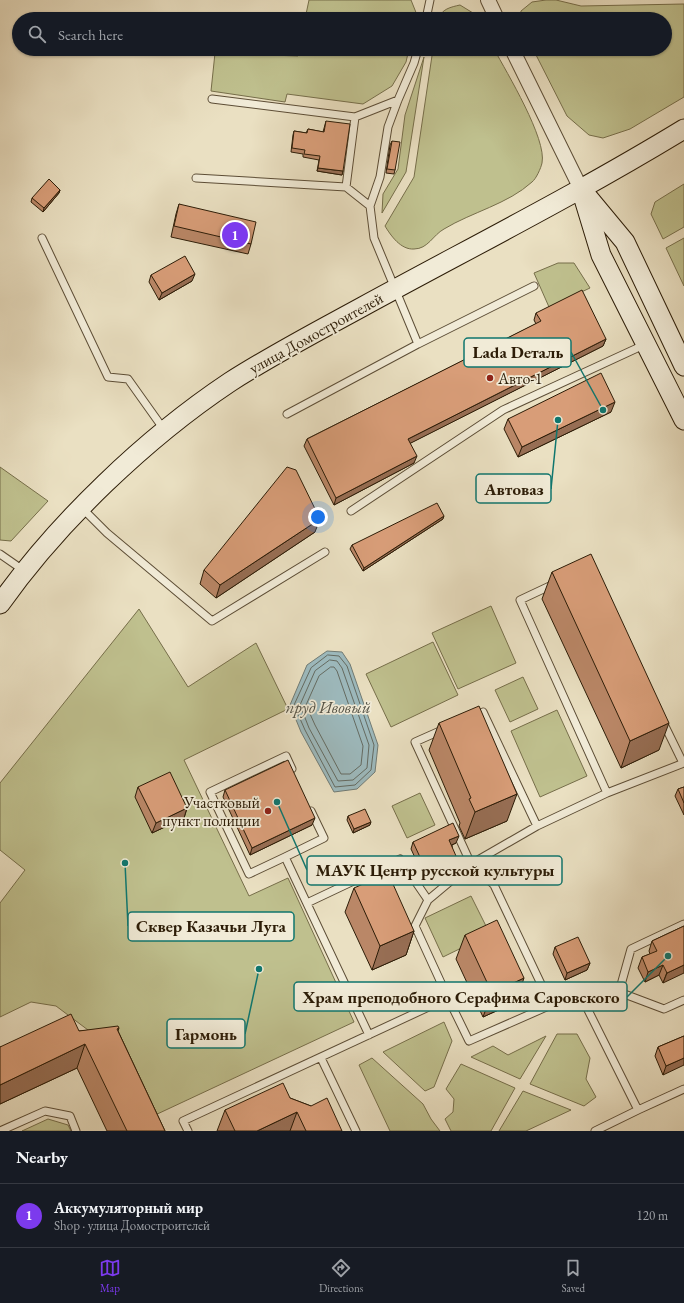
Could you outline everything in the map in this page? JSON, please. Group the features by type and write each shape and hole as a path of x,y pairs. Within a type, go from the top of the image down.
{"main road":[{"name":"улица Домостроителей","path":"0,604 24,571 82,508 165,431 230,382 394,290 582,189 684,129"},
{"path":"582,189 601,255 684,420"},
{"path":"582,189 625,242 684,366"}],"street":[{"path":"488,0 494,12"},
{"path":"516,56 582,189"}],"lane":[{"path":"427,12 430,0"},
{"path":"416,56 388,127 380,177 370,206 374,238 394,290 418,344"},
{"path":"212,99 355,116 398,100"},
{"path":"346,187 355,116"},
{"path":"196,178 346,187 370,206"},
{"path":"42,238 108,377 128,379 165,431"},
{"path":"287,414 418,344 534,286"},
{"path":"351,511 502,410 646,344"},
{"path":"82,508 107,533 212,622 325,552"},
{"path":"0,554 24,571"},
{"path":"562,580 520,600 607,793"},
{"path":"470,718 483,712 537,826"},
{"path":"660,714 684,763 607,793 537,826 471,864 428,900 415,926 469,1041 551,1005 619,992 664,1009 684,1000"},
{"path":"449,727 415,742 471,864 494,885 551,1005"},
{"path":"296,777 286,756 210,792 248,874 324,838 308,804"},
{"path":"285,857 369,1035"},
{"path":"307,903 400,859 428,900"},
{"path":"619,992 631,949 684,924"},
{"path":"188,1131 183,1121 448,998"},
{"path":"583,1000 638,1110"},
{"path":"321,1058 356,1131"},
{"path":"595,1131 684,1089"},
{"path":"0,1131 45,1111 70,1116 76,1131"}],"green space":[{"path":"309,0 411,0 416,12 306,12"},
{"path":"556,0 581,6 684,4 684,97 630,129 603,138 589,135 567,116 537,56 672,56 672,12 521,12 532,2"},
{"path":"460,5 471,12 443,12"},
{"path":"215,56 407,56 406,62 392,86 363,104 287,94 285,102 211,91"},
{"path":"432,56 498,56 525,106 538,138 542,152 542,163 535,178 522,190 512,196 444,229 423,247 409,249 397,242 385,226 414,177"},
{"path":"424,57 406,172 382,213 383,194 398,169 405,115"},
{"path":"684,184 684,227 663,239 651,214 655,202"},
{"path":"684,238 684,286 666,248"},
{"path":"558,263 574,263 590,288 549,307 534,273"},
{"path":"0,467 48,501 11,541 0,540"},
{"path":"491,606 516,663 458,689 432,633"},
{"path":"139,609 188,687 256,643 288,709 184,760 249,896 288,878 354,1022 153,1116 124,1057 56,1006 31,1002 0,1017 0,903 25,870 0,850 0,783"},
{"path":"433,642 458,695 391,727 366,674"},
{"path":"523,677 538,709 510,722 495,690"},
{"path":"557,710 587,776 540,797 511,731"},
{"path":"420,793 435,825 407,838 392,806"},
{"path":"471,896 490,934 443,957 425,918"},
{"path":"444,1022 452,1041 434,1087 425,1091 383,1052"},
{"path":"557,1034 577,1034 590,1058 586,1079 596,1097 584,1106 530,1084"},
{"path":"546,1036 520,1079 471,1057 493,1046 508,1055"},
{"path":"372,1058 423,1104 431,1119 440,1131 390,1131 359,1065"},
{"path":"461,1064 515,1088 491,1131 451,1131 445,1119 453,1112 454,1099 446,1089"},
{"path":"523,1091 571,1110 526,1131 499,1131"},
{"path":"48,1119 68,1125 71,1131 22,1131"}],"water":[{"name":"пруд Ивовый","path":"327,651 342,652 350,664 378,745 375,772 357,789 334,792 301,732 290,705 307,665"}],"building":[{"path":"326,121 350,124 343,171 318,168 320,156 304,154 305,150 292,148 294,131 307,133 308,129 324,132"},
{"path":"392,141 400,142 395,170 387,169"},
{"path":"49,179 60,190 44,208 32,198"},
{"path":"179,204 256,222 251,244 174,226"},
{"path":"185,256 195,274 162,293 151,275"},
{"path":"582,290 606,339 408,439 417,456 336,498 307,439 541,321 536,313"},
{"path":"601,373 615,402 522,447 508,419"},
{"path":"287,467 296,470 320,519 220,585 204,570"},
{"path":"437,503 444,516 364,568 352,545"},
{"path":"591,554 669,723 630,741 552,572"},
{"path":"479,706 517,794 475,812 469,799 471,798 439,723"},
{"name":"Участковый пункт полиции","path":"288,760 315,818 252,848 225,790"},
{"path":"170,772 187,808 156,823 138,787"},
{"path":"684,787 684,803 678,789"},
{"path":"365,809 371,822 354,829 348,816"},
{"path":"453,823 459,836 449,840 456,856 426,870 413,842"},
{"path":"388,873 414,931 380,946 354,888"},
{"path":"497,920 524,978 492,993 465,935"},
{"path":"684,926 684,965 667,973 663,965 648,972 642,957 657,951 652,941"},
{"path":"578,937 590,963 567,973 555,947"},
{"path":"71,1014 79,1031 118,1026 119,1028 117,1029 165,1131 127,1131 85,1044 0,1085 0,1047"},
{"path":"684,1036 684,1058 666,1066 658,1047"},
{"path":"283,1083 290,1098 311,1106 327,1098 342,1131 306,1131 297,1112 257,1131 235,1131 225,1110"}],"place":[{"name":"Аккумуляторный мир","path":"235,235"},
{"name":"Авто-1","path":"490,378"},
{"name":"Lada Dеталь","path":"603,410"},
{"name":"Автоваз","path":"558,420"},
{"name":"МАУК Центр русской культуры","path":"277,802"},
{"name":"Участковый пункт полиции","path":"268,811"},
{"name":"Сквер Казачьи Луга","path":"125,863"},
{"name":"Храм преподобного Серафима Саровского","path":"668,956"},
{"name":"Гармонь","path":"259,969"}]}
